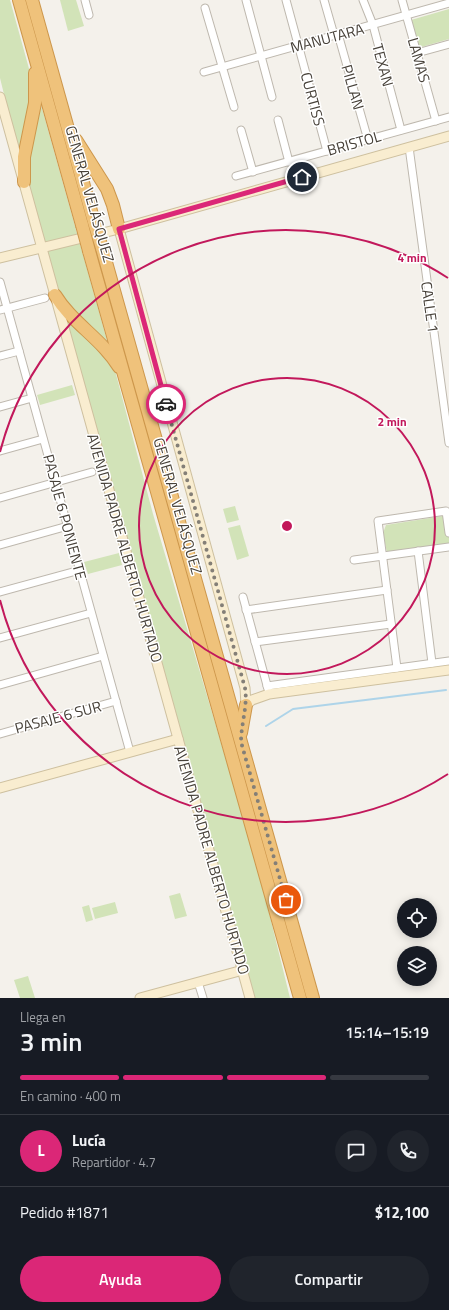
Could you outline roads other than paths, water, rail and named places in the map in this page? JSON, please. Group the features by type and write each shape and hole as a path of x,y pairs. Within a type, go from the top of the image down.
{"highway":[{"name":"GENERAL VELÁSQUEZ","path":"19,0 300,998"},
{"name":"GENERAL VELÁSQUEZ","path":"32,0 313,998"},
{"path":"24,182 24,157 35,104 33,48"},
{"path":"64,113 82,151 107,189 119,229"},
{"path":"50,296 108,352 126,381"},
{"path":"241,742 242,722 246,704"}],"street":[{"path":"85,0 89,15"},
{"path":"246,0 262,55 272,98"},
{"name":"CURTISS","path":"286,0 327,151"},
{"name":"PILLAN","path":"324,0 368,140"},
{"name":"TEXAN","path":"363,0 372,25 401,130"},
{"name":"LAMAS","path":"402,0 436,121"},
{"name":"MANUTARA","path":"204,72 372,25 439,3 449,3"},
{"path":"205,8 234,107"},
{"path":"417,53 449,44"},
{"name":"AVENIDA PADRE ALBERTO HURTADO","path":"0,97 41,247 50,296 178,739 250,998"},
{"name":"BRISTOL","path":"236,176 449,117"},
{"path":"278,120 289,162"},
{"path":"241,130 253,172"},
{"path":"0,258 119,229 449,136"},
{"name":"CALLE 1","path":"409,147 449,444"},
{"path":"119,229 245,688 246,704"},
{"name":"PASAJE 6 PONIENTE","path":"0,282 4,309 19,351 130,752"},
{"path":"4,309 50,296"},
{"path":"0,356 19,351"},
{"path":"0,407 32,398"},
{"path":"0,451 43,439"},
{"path":"0,498 92,472"},
{"path":"397,668 378,521 446,511 449,533"},
{"path":"0,545 68,526"},
{"path":"354,560 449,547"},
{"path":"418,551 432,663"},
{"path":"0,592 80,570"},
{"path":"246,610 387,590"},
{"path":"243,597 268,690"},
{"path":"0,638 92,613"},
{"path":"255,642 391,624"},
{"path":"0,685 103,656"},
{"path":"246,704 268,690 397,668 449,661"},
{"path":"245,688 253,692 449,670"},
{"name":"PASAJE 6 SUR","path":"0,734 116,701"},
{"path":"0,788 178,739"},
{"path":"140,998 243,970"},
{"path":"198,982 203,998"}],"waterway":[{"path":"266,726 293,709 446,690"}]}
